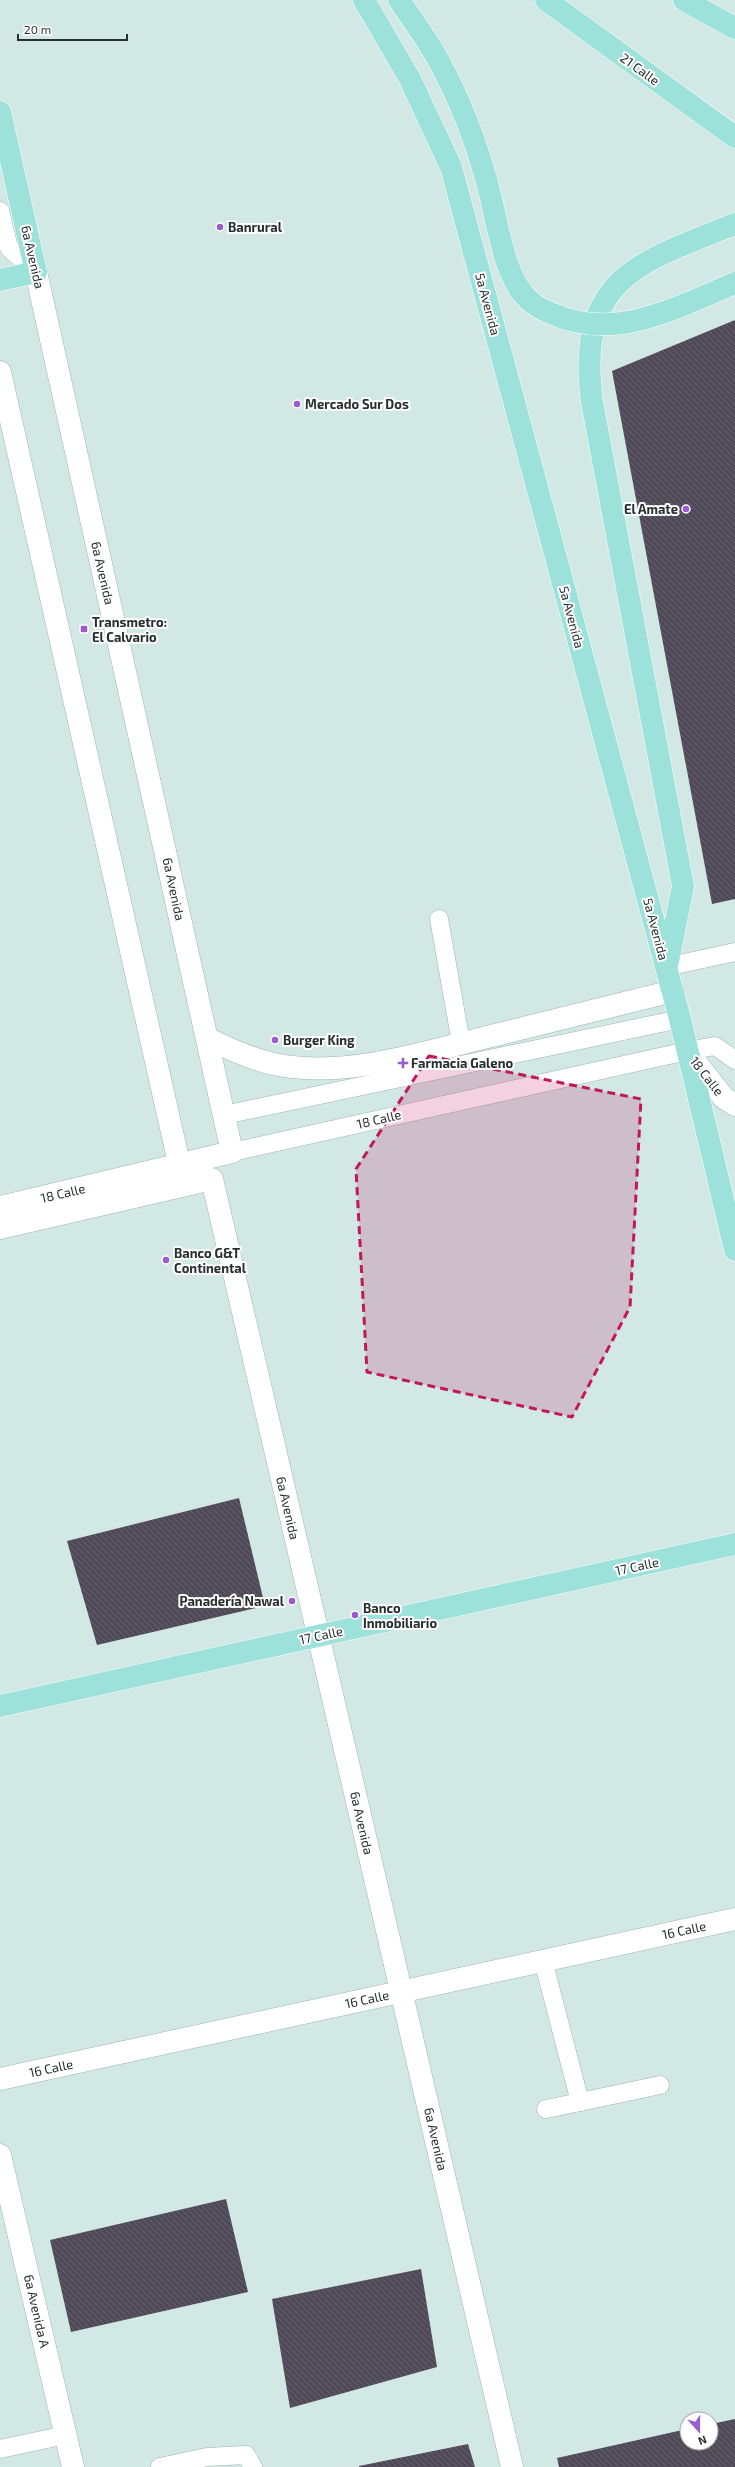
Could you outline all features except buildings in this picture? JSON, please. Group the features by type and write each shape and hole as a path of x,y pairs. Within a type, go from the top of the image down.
{"main road":[{"name":"5a Avenida","path":"364,0 410,79 431,119 451,167 673,991 735,1250"},
{"path":"399,0 441,64 462,109 489,186 503,252 516,282 524,295 537,306 550,313 581,323 604,325 653,318 735,282"},
{"name":"21 Calle","path":"546,0 735,137"},
{"path":"684,0 735,28"},
{"name":"6a Avenida","path":"0,112 36,272"},
{"path":"666,967 683,886 592,402 590,385 590,348 596,317 601,305 619,283 631,272 658,255 735,224"},
{"path":"0,280 36,272"},
{"name":"17 Calle","path":"0,1706 735,1544"}],"street":[{"name":"6a Avenida","path":"36,272 232,1152"},
{"path":"0,372 179,1163"},
{"path":"207,1038 231,1050 261,1060 291,1067 327,1068 409,1056 673,991"},
{"name":"18 Calle","path":"687,1051 724,1098 735,1105"},
{"name":"18 Calle","path":"0,1207 70,1192 179,1163 232,1152"},
{"name":"6a Avenida","path":"212,1179 512,2467"},
{"name":"18 Calle","path":"0,1228 212,1179"},
{"name":"16 Calle","path":"0,2079 735,1919"},
{"name":"6a Avenida A","path":"0,2155 73,2467"}],"lane":[{"path":"0,211 9,248 36,272"},
{"path":"438,919 461,1043"},
{"path":"666,967 735,952"},
{"path":"224,1115 680,1019"},
{"path":"687,1051 715,1046 735,1060"},
{"name":"18 Calle","path":"232,1152 687,1051"},
{"path":"543,1960 580,2102"},
{"path":"546,2109 660,2085"},
{"path":"0,2449 66,2435"},
{"path":"160,2467 229,2454 246,2455 253,2467"}],"highlighted area":[{"path":"429,1056 641,1099 630,1307 572,1417 367,1372 356,1169"}],"place":[{"name":"Banrural","path":"220,227"},
{"name":"Mercado Sur Dos","path":"297,404"},
{"name":"El Amate","path":"686,509"},
{"name":"Transmetro: El Calvario","path":"84,629"},
{"name":"Burger King","path":"275,1040"},
{"name":"Farmacia Galeno","path":"403,1063"},
{"name":"Banco G&T Continental","path":"166,1260"},
{"name":"Panadería Nawal","path":"292,1601"},
{"name":"Banco Inmobiliario","path":"355,1615"}]}
